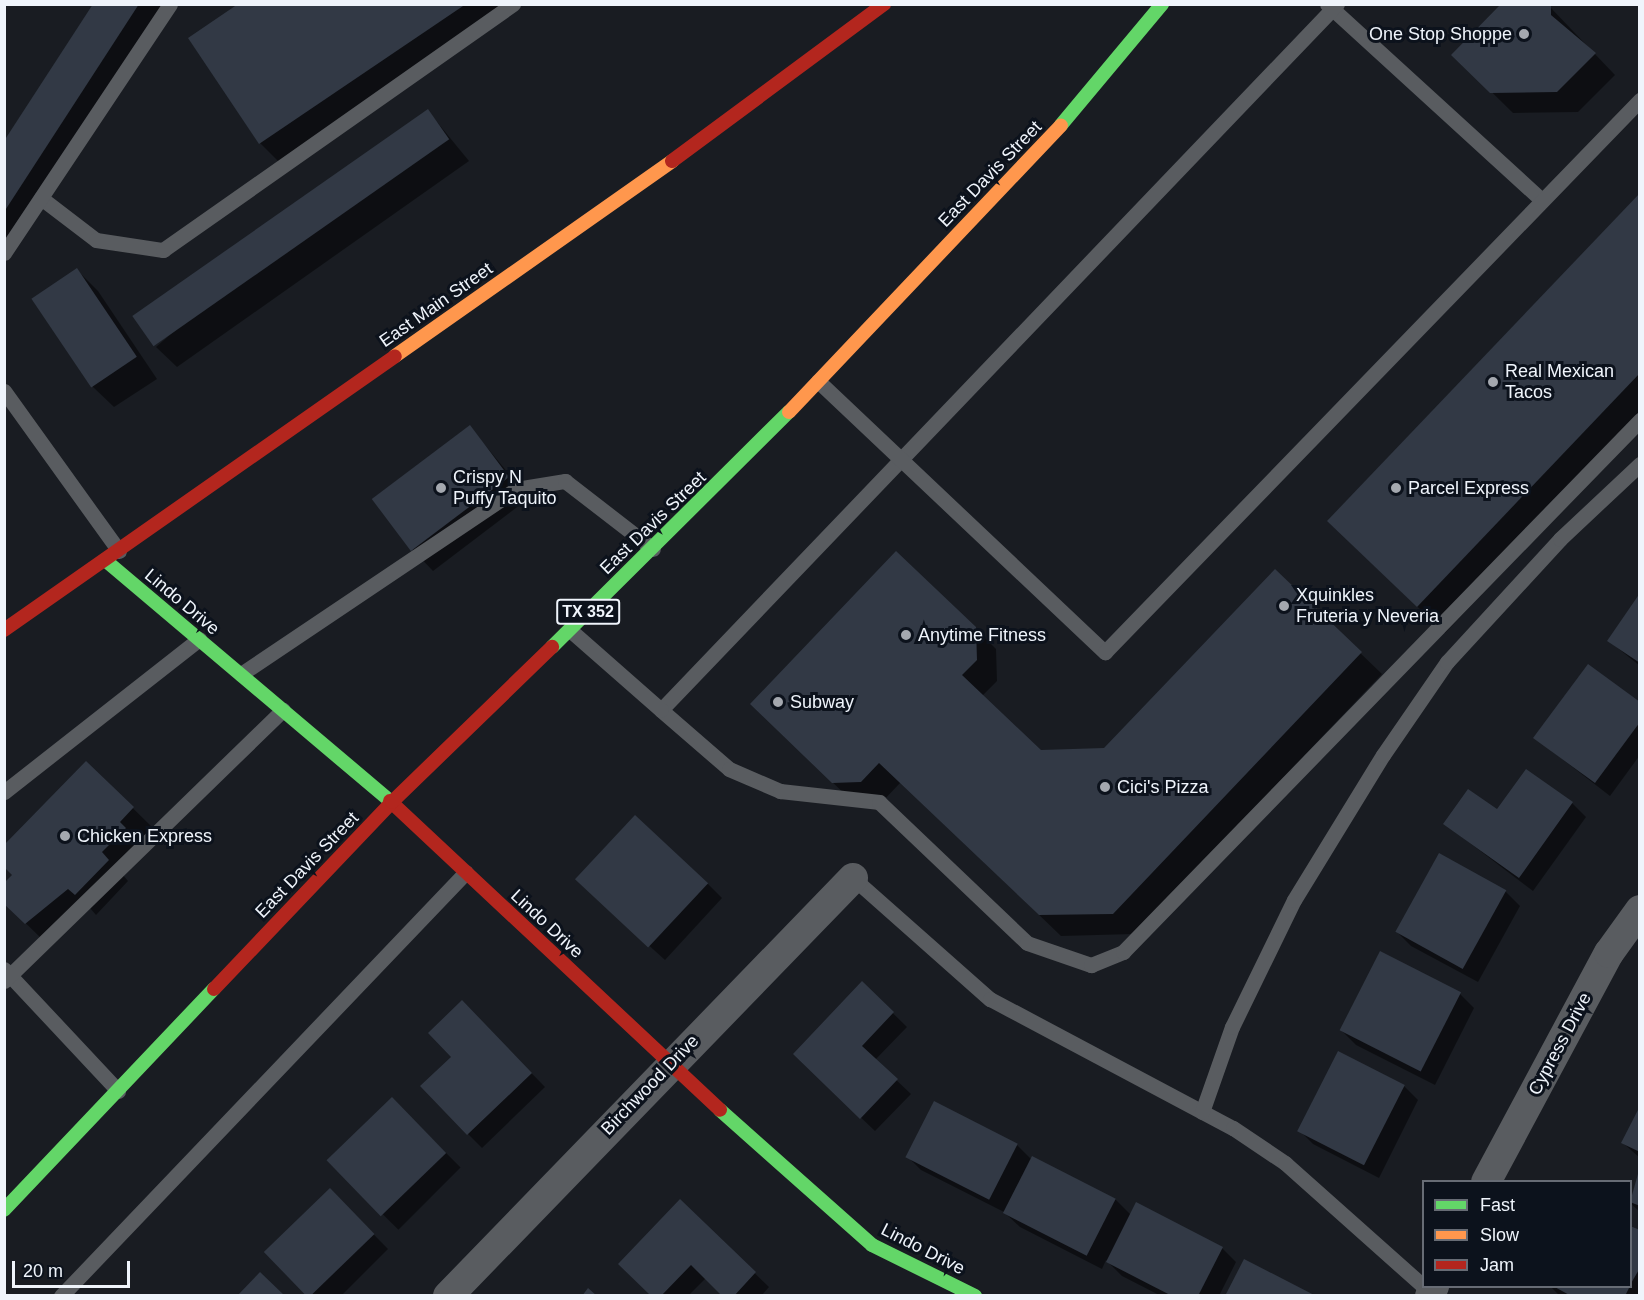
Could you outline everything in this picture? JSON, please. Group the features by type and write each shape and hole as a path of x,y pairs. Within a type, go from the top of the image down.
{"main road":[{"name":"East Main Street","path":"4,630 709,135 884,4"},
{"name":"East Davis Street","path":"4,1210 392,802 653,549 818,381 1072,114 1162,4"},
{"name":"Lindo Drive","path":"105,561 392,802 669,1064 872,1245 975,1296"}],"street":[{"name":"Birchwood Drive","path":"448,1296 669,1064 853,878"},
{"name":"Cypress Drive","path":"1487,1180 1609,953 1640,910"}],"lane":[{"path":"4,253 170,4"},
{"path":"41,198 96,240 163,250 513,4"},
{"path":"661,710 904,461 1332,6 1542,200"},
{"path":"818,381 1105,652 1640,100"},
{"path":"4,390 119,551"},
{"path":"570,630 729,770 780,790 879,802 1027,943 1091,965 1123,952 1640,420"},
{"path":"1202,1112 1232,1027 1294,900 1383,755 1447,662 1560,539 1640,464"},
{"path":"241,674 516,489 565,481 653,549"},
{"path":"4,792 199,639"},
{"path":"118,1090 6,975 283,710"},
{"path":"62,1296 466,872"},
{"path":"853,878 990,999 1202,1112 1285,1163 1422,1284"}],"building":[{"path":"93,4 139,4 4,212 4,141"},
{"path":"238,4 466,4 259,144 188,38"},
{"name":"One Stop Shoppe","path":"1499,6 1551,6 1551,15 1596,53 1557,92 1490,93 1451,55"},
{"path":"428,109 449,139 154,346 132,316"},
{"path":"1640,193 1640,373 1417,607 1327,521"},
{"path":"77,268 137,357 91,387 31,299"},
{"name":"Crispy N Puffy Taquito","path":"470,425 509,477 411,551 372,499"},
{"path":"896,551 976,627 977,660 962,675 1041,750 1104,748 1275,569 1362,652 1113,914 1039,915 879,763 861,782 832,783 750,704"},
{"path":"1640,593 1640,663 1607,641"},
{"path":"1588,664 1640,702 1640,722 1595,783 1533,738"},
{"name":"Chicken Express","path":"86,761 134,807 120,822 126,828 102,852 109,860 75,895 68,889 25,924 4,904 4,883 12,875 4,867 4,845"},
{"path":"1526,769 1573,802 1519,878 1443,824 1468,789 1497,809"},
{"path":"635,815 708,883 648,948 575,879"},
{"path":"1439,853 1506,890 1463,969 1395,932"},
{"path":"1380,951 1461,992 1421,1072 1340,1030"},
{"path":"862,981 894,1012 862,1046 898,1079 860,1119 793,1054"},
{"path":"462,1000 532,1073 467,1135 420,1086 451,1057 428,1033"},
{"path":"1338,1051 1405,1085 1364,1165 1297,1131"},
{"path":"392,1097 446,1153 381,1216 327,1160"},
{"path":"934,1101 1018,1144 989,1200 905,1157"},
{"path":"1640,1106 1640,1152 1621,1143"},
{"path":"1032,1156 1116,1199 1087,1256 1003,1213"},
{"path":"1640,1167 1640,1206 1632,1203"},
{"path":"330,1188 374,1234 310,1296 306,1296 264,1252"},
{"path":"680,1199 756,1272 734,1296 722,1296 691,1265 661,1296 651,1296 618,1264"},
{"path":"1136,1202 1223,1247 1198,1296 1172,1296 1106,1262"},
{"path":"1632,1227 1640,1230 1640,1268 1632,1282"},
{"path":"1244,1259 1316,1296 1225,1296"},
{"path":"260,1272 285,1296 237,1296"},
{"path":"588,1288 597,1296 582,1296"},
{"path":"1557,1288 1629,1288 1625,1296 1571,1296"}],"traffic: fast":[{"path":"1061,125 1162,4"},
{"path":"552,647 789,412"},
{"path":"105,560 390,801"},
{"path":"4,1210 214,989"},
{"path":"720,1110 872,1245 975,1296"}],"traffic: slow":[{"path":"789,412 1061,125"},
{"path":"395,356 672,161"}],"traffic: jam":[{"path":"672,161 884,4"},
{"path":"4,630 395,356"},
{"path":"214,989 392,802 552,647"},
{"path":"390,801 720,1110"}],"place":[{"name":"One Stop Shoppe","path":"1524,34"},
{"name":"Real Mexican Tacos","path":"1493,382"},
{"name":"Crispy N Puffy Taquito","path":"441,488"},
{"name":"Parcel Express","path":"1396,488"},
{"name":"Xquinkles Fruteria y Neveria","path":"1284,606"},
{"name":"Anytime Fitness","path":"906,635"},
{"name":"Subway","path":"778,702"},
{"name":"Cici's Pizza","path":"1105,787"},
{"name":"Chicken Express","path":"65,836"}]}
